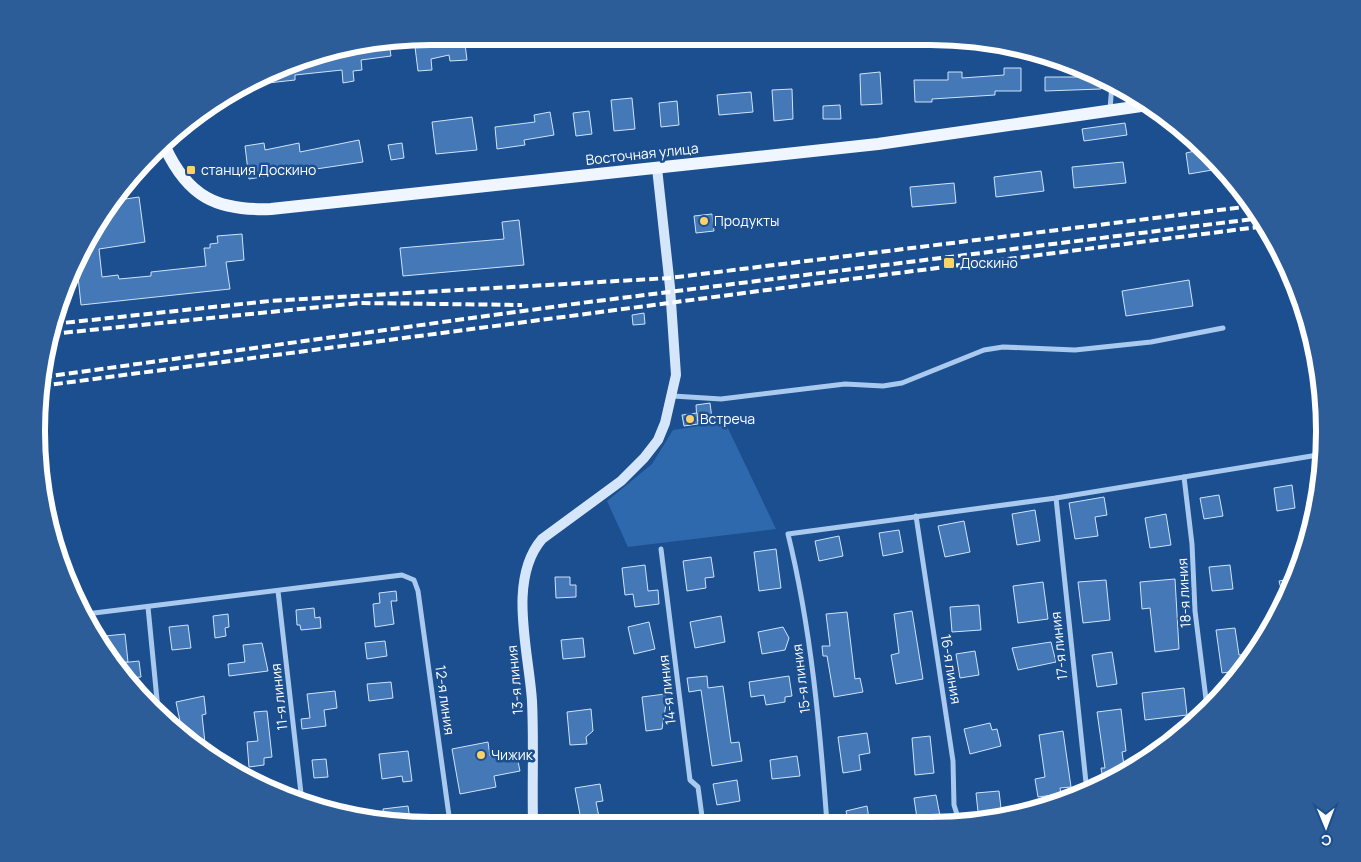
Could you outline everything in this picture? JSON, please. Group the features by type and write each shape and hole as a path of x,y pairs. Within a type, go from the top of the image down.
{"main road":[{"name":"Восточная улица","path":"166,150 181,176 193,190 218,203 243,210 878,144 1139,107"}],"street":[{"path":"1110,112 1112,91"},
{"path":"657,168 673,322 676,375 674,396 721,399 845,384 883,386 902,383 984,350 1003,347 1084,349 1151,342 1223,328"},
{"name":"13-я линия","path":"532,817 532,701 523,617 527,563 533,549 542,539 614,486 644,458 658,440 674,396"},
{"path":"916,516 1056,498 1315,455"},
{"name":"18-я линия","path":"1184,477 1192,544 1195,611 1206,701"},
{"name":"17-я линия","path":"1056,498 1086,784"},
{"name":"15-я линия","path":"827,817 824,774 802,589 788,534 916,516"},
{"name":"16-я линия","path":"916,516 953,760 954,805 957,816"},
{"name":"14-я линия","path":"661,549 690,780 698,787 702,817"},
{"name":"12-я линия","path":"278,591 402,575 414,580 418,591 449,817"},
{"path":"91,613 278,591"},
{"name":"11-я линия","path":"278,591 301,795"},
{"path":"148,607 157,703"}],"shaded area":[{"path":"725,422 776,529 628,547 607,501 652,464 673,430"}],"building":[{"path":"465,45 467,60 450,61 449,55 431,59 432,70 418,71 415,46"},
{"path":"390,47 391,56 361,60 362,70 353,71 354,81 343,83 342,70 295,75 295,80 268,83 268,81 283,74 307,65 356,52"},
{"path":"1004,68 1021,68 1021,91 995,91 995,95 932,99 932,102 915,102 914,80 948,80 948,72 962,72 962,78 1004,75"},
{"path":"880,72 882,104 861,105 860,74"},
{"path":"1077,74 1101,85 1101,89 1045,91 1045,77 1077,77"},
{"path":"792,89 793,119 774,121 772,90"},
{"path":"751,92 753,112 719,115 717,95"},
{"path":"632,98 635,129 614,131 611,100"},
{"path":"677,101 679,125 661,127 659,103"},
{"path":"840,105 841,119 823,119 823,106"},
{"path":"589,111 592,134 576,136 573,113"},
{"path":"550,112 554,135 524,140 525,145 497,149 495,127 535,122 534,115"},
{"path":"472,117 477,150 436,154 432,122"},
{"path":"1125,123 1127,135 1084,141 1082,129"},
{"path":"359,140 363,162 249,179 245,146 264,143 265,150 299,143 300,152"},
{"path":"402,143 404,158 391,160 388,145"},
{"path":"1195,151 1214,170 1189,174 1186,153"},
{"path":"1123,162 1126,183 1074,188 1072,167"},
{"path":"1041,171 1044,191 996,197 994,177"},
{"path":"954,183 956,203 912,207 910,187"},
{"path":"139,197 145,242 99,249 102,277 118,275 119,279 151,276 151,272 206,266 204,248 210,248 210,244 218,243 217,236 242,234 244,260 226,262 230,289 81,305 78,275 97,238 123,199"},
{"name":"Продукты","path":"712,214 714,231 696,233 694,216"},
{"path":"519,220 524,265 403,276 400,248 504,239 502,222"},
{"path":"1189,280 1193,306 1126,316 1122,291"},
{"path":"644,313 645,324 633,325 632,315"},
{"path":"710,403 712,419 697,421 696,405"},
{"path":"697,413 698,424 684,426 682,415"},
{"path":"1292,485 1295,508 1277,511 1274,488"},
{"path":"1219,495 1223,516 1204,519 1200,498"},
{"path":"1104,497 1107,515 1095,517 1098,536 1075,539 1069,503"},
{"path":"1035,510 1040,541 1017,545 1012,514"},
{"path":"1166,514 1171,545 1150,548 1145,518"},
{"path":"964,521 970,552 945,557 938,526"},
{"path":"899,530 903,552 883,556 879,533"},
{"path":"839,536 843,556 819,561 815,541"},
{"path":"776,549 781,588 759,591 754,552"},
{"path":"711,557 714,577 705,578 706,588 687,591 683,561"},
{"path":"645,565 648,591 658,590 659,604 635,607 633,594 625,595 622,568"},
{"path":"1230,565 1233,589 1212,591 1209,567"},
{"path":"555,577 570,577 570,585 576,585 576,597 556,598"},
{"path":"1175,579 1179,649 1155,652 1150,608 1142,609 1140,582"},
{"path":"1287,579 1281,591 1279,581"},
{"path":"1106,580 1110,620 1083,623 1078,582"},
{"path":"1043,582 1048,619 1018,623 1013,586"},
{"path":"396,591 397,601 391,601 394,624 375,627 373,604 380,603 379,593"},
{"path":"979,605 981,630 952,632 950,607"},
{"path":"314,608 315,618 320,617 321,628 301,630 300,625 297,625 296,610"},
{"path":"912,611 923,679 896,684 891,655 899,653 894,614"},
{"path":"847,612 855,679 860,678 863,692 834,697 827,656 823,656 822,646 830,646 826,614"},
{"path":"228,614 229,627 225,628 226,636 215,638 213,616"},
{"path":"721,616 725,642 695,648 690,622"},
{"path":"649,622 655,649 634,654 628,627"},
{"path":"188,625 191,648 172,650 169,627"},
{"path":"783,627 789,638 785,650 762,654 758,632"},
{"path":"1235,628 1239,655 1244,654 1231,672 1222,673 1216,630"},
{"path":"125,634 128,662 122,662 105,636"},
{"path":"583,638 585,657 563,659 561,640"},
{"path":"385,641 387,656 367,659 365,643"},
{"path":"1051,642 1056,662 1018,670 1012,648"},
{"path":"262,643 268,671 229,676 228,664 245,662 243,645"},
{"path":"975,651 979,675 960,678 956,654"},
{"path":"1112,652 1117,684 1097,687 1092,655"},
{"path":"139,661 141,677 134,678 123,663"},
{"path":"707,676 708,688 723,686 731,743 739,742 742,761 712,766 701,690 689,692 687,678"},
{"path":"789,676 792,696 785,697 785,702 766,705 764,695 751,697 749,682"},
{"path":"391,682 393,698 369,701 367,684"},
{"path":"1184,688 1187,715 1145,720 1142,693"},
{"path":"335,691 337,708 324,710 326,726 302,729 301,719 310,718 307,694"},
{"path":"665,694 666,704 662,729 646,731 642,697"},
{"path":"204,696 206,714 202,715 205,743 181,725 176,702"},
{"path":"591,709 593,731 586,737 587,744 570,745 567,712"},
{"path":"1121,709 1126,751 1122,752 1124,764 1102,776 1101,768 1105,768 1097,712"},
{"path":"267,711 272,757 264,758 264,765 249,767 247,742 258,741 254,712"},
{"path":"990,723 992,730 997,729 1001,746 970,754 964,729"},
{"path":"1063,731 1071,787 1060,788 1061,794 1038,797 1035,779 1045,777 1039,735"},
{"path":"867,733 870,753 859,755 861,770 843,773 838,737"},
{"path":"930,736 934,773 915,775 912,738"},
{"path":"488,742 490,756 516,752 520,771 494,776 496,787 460,794 452,749"},
{"path":"408,751 412,781 403,782 402,776 382,779 379,754"},
{"path":"797,756 800,776 772,779 770,760"},
{"path":"326,759 328,777 314,778 312,760"},
{"path":"737,780 740,801 717,805 713,784"},
{"path":"600,784 603,801 596,802 599,817 580,817 575,788"},
{"path":"999,791 1001,811 978,814 976,793"},
{"path":"936,795 940,817 917,817 914,798"},
{"path":"408,806 409,816 383,814 383,809"},
{"path":"867,806 869,817 847,817 846,811"}],"railway":[{"path":"60,323 270,301 669,278 1244,207"},
{"path":"49,376 581,303 1252,219"},
{"path":"48,385 1257,227"},
{"path":"57,333 360,303 522,305"}],"place":[{"name":"станция Доскино","path":"191,170"},
{"name":"Продукты","path":"704,221"},
{"name":"Доскино","path":"949,263"},
{"name":"Встреча","path":"690,419"},
{"name":"Чижик","path":"481,755"}]}
